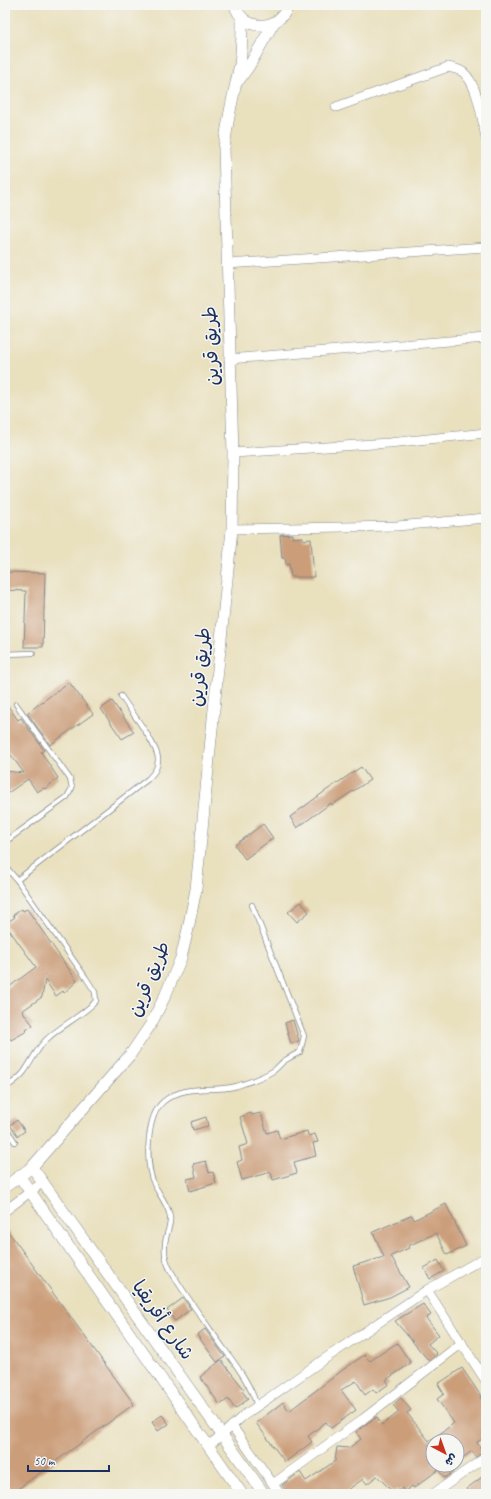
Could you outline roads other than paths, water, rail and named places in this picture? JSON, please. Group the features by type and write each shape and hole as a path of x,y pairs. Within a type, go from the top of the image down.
{"street":[{"path":"235,5 238,13 249,23 256,26 272,24"},
{"name":"طريق قرين","path":"235,86 249,66 272,24 283,15 289,6"},
{"name":"طريق قرين","path":"5,1187 32,1167 130,1055 151,1024 165,996 181,958 188,929 196,889 232,529 233,453 229,359 224,149 226,126 242,49 242,18"},
{"path":"336,107 448,66 463,72 471,81 476,94 486,138"},
{"path":"227,264 486,247"},
{"path":"229,359 486,338"},
{"path":"233,453 389,443 486,433"},
{"path":"232,529 397,526 486,518"},
{"name":"شارع أفريقيا","path":"32,1167 264,1494"},
{"name":"شارع أفريقيا","path":"20,1177 242,1494"},
{"path":"5,1211 44,1182"},
{"path":"208,1446 257,1406 427,1290 486,1258"},
{"path":"427,1290 486,1381"},
{"path":"273,1484 363,1419 462,1343"},
{"path":"232,1426 280,1494"},
{"path":"433,1494 486,1456"}],"lane":[{"path":"5,654 33,653"},
{"path":"17,880 155,772 158,761 157,754 151,740 120,696"},
{"path":"5,842 67,798 72,788 70,779 16,704"},
{"path":"5,866 17,880 86,978 95,992 96,1001 88,1009 47,1039 39,1047 24,1072 18,1079 5,1088"},
{"path":"252,905 304,1036 300,1052 285,1061 274,1071 251,1081 223,1088 191,1089 178,1092 165,1100 159,1105 154,1115 149,1137 149,1157 150,1170 154,1183 170,1213 171,1222 164,1245 167,1262 171,1271 199,1314 247,1381 257,1406"},
{"path":"5,1128 15,1142"}]}
